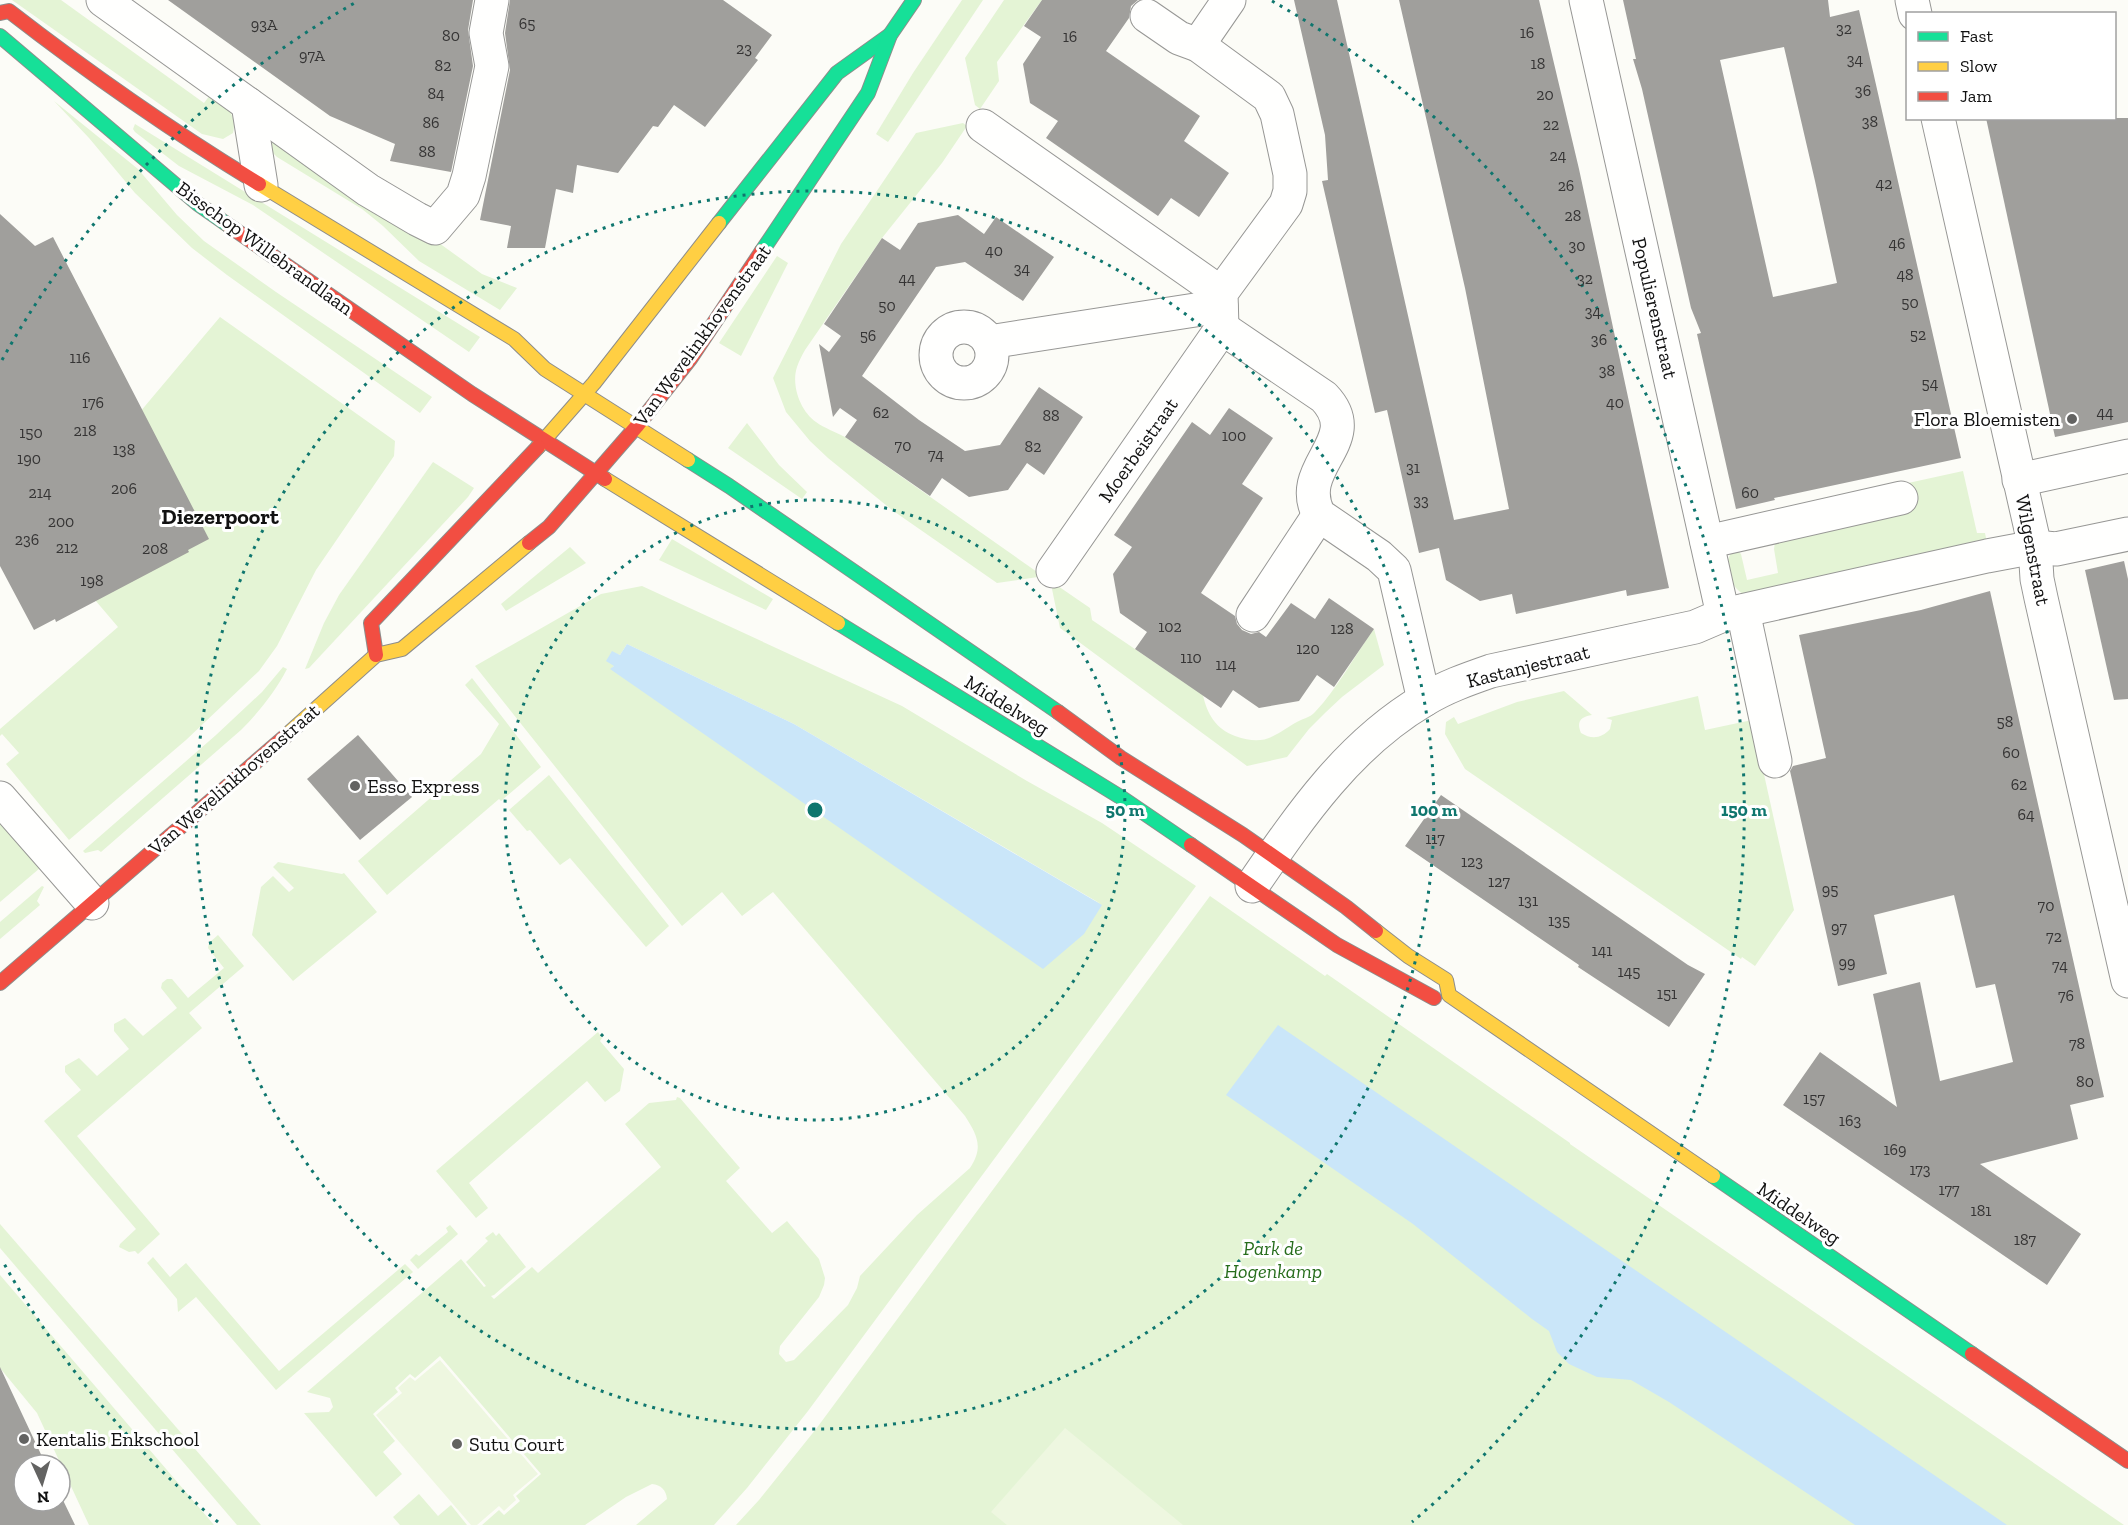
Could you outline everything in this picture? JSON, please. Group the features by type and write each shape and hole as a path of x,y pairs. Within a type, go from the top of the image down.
{"main road":[{"name":"Van Wevelinkhovenstraat","path":"0,982 255,763 376,655 402,650 549,527 597,474 690,358 862,101 890,35 914,0"},
{"path":"0,13 9,11 81,67 145,112 488,322 514,339 545,369 585,394"},
{"name":"Van Wevelinkhovenstraat","path":"376,655 371,623 516,472 585,394 837,73 890,35"},
{"name":"Bisschop Willebrandlaan","path":"0,36 198,204 472,394 544,440"},
{"name":"Middelweg","path":"585,394 729,486 938,632 1087,732 1121,758 1273,856 1346,907 1408,956 1446,980 1449,995 2128,1461"},
{"name":"Middelweg","path":"544,440 681,527 1122,798 1337,945 1434,998 1449,995"}],"street":[{"path":"104,0 368,190 435,228 463,195 469,176 492,66 486,33 492,0"},
{"path":"1198,45 1229,0"},
{"name":"Populierenstraat","path":"1586,0 1707,542 1733,613"},
{"name":"Moerbeistraat","path":"1053,571 1221,309 1286,204 1290,191 1290,174 1277,114 1269,97 1198,45 1179,38 1147,16"},
{"path":"248,104 261,185"},
{"name":"Wilgenstraat","path":"1938,120 2035,547 2039,588 2128,981"},
{"path":"983,126 1221,309 1324,397 1336,413 1337,434 1335,442 1315,477 1312,490 1314,505 1319,515 1379,556 1394,570 1424,700"},
{"path":"989,342 1221,309"},
{"path":"2019,480 2128,456"},
{"path":"1707,542 1901,498"},
{"path":"1252,615 1319,515"},
{"name":"Kastanjestraat","path":"1252,886 1308,805 1332,776 1377,733 1424,700 1446,688 1491,671 1695,627 1733,613 1987,556 2035,547 2056,549 2128,534"},
{"path":"1733,613 1775,761"},
{"path":"0,798 92,903"}],"green space":[{"path":"12,0 61,0 204,103 213,91 232,115 233,133 223,139 202,134"},
{"path":"962,0 983,0 888,142 876,134 913,73"},
{"path":"1004,0 1042,0 997,62 999,81 980,109 975,105 965,58"},
{"path":"54,101 138,169 177,215 204,241 432,397 420,413 192,248 135,193 89,138"},
{"path":"963,123 967,126 942,163 882,238 805,350 797,367 795,382 801,405 816,422 845,437 1040,574 1038,577 997,583 892,510 828,458 810,441 786,412 773,378 841,244 916,133"},
{"path":"135,124 480,337 469,352 253,205 179,166 135,132 133,129"},
{"path":"270,136 439,243 482,274 517,288 500,310 419,261 362,209 277,157 271,151"},
{"path":"777,256 788,263 741,356 719,343"},
{"path":"220,317 395,441 394,456 316,570 277,646 259,671 186,740 69,840 6,764 19,753 2,734 0,736 0,729 118,627 38,533"},
{"path":"747,423 779,465 807,492 802,499 728,448"},
{"path":"433,462 474,488 309,668 305,669 324,623 339,595"},
{"path":"1963,471 1977,533 1985,533 1987,543 1743,594 1731,581 1727,564 1731,553 1741,554 1747,580 1778,573 1775,542 1899,485"},
{"path":"672,539 773,599 766,610 659,560"},
{"path":"570,547 586,563 506,611 501,604"},
{"path":"1055,584 1090,608 1092,620 1203,695 1210,714 1218,725 1228,733 1245,739 1261,740 1274,736 1313,714 1331,693 1374,629 1384,665 1325,713 1287,757 1247,766 1060,628 1052,589"},
{"path":"642,586 902,706 1102,823 1196,886 808,1411 747,1488 714,1525 636,1525 667,1499 662,1488 652,1484 626,1497 585,1525 482,1525 499,1510 504,1515 520,1501 516,1496 541,1474 440,1356 415,1378 410,1374 395,1388 398,1392 373,1414 395,1441 383,1452 402,1474 376,1497 304,1413 329,1412 333,1407 330,1398 307,1392 461,1259 484,1287 486,1286 466,1262 488,1241 485,1238 493,1232 496,1236 499,1233 526,1267 491,1296 494,1299 532,1267 538,1273 661,1167 625,1124 649,1103 680,1098 740,1168 726,1181 772,1233 787,1221 819,1259 825,1278 824,1285 819,1297 780,1346 779,1354 786,1362 794,1360 848,1305 857,1288 860,1276 917,1215 970,1168 978,1147 976,1135 965,1116 773,892 742,916 722,892 682,926 475,666 601,594","holes":["627,644 794,724 1101,904 611,669 614,666 612,652 620,655"]},
{"path":"283,667 287,669 277,686 241,730 101,852 98,850 85,853 83,851 216,735 262,692"},
{"path":"472,678 541,767 501,801 499,799 387,895 358,861 481,754 499,724 465,685"},
{"path":"1564,691 1592,715 1582,718 1579,723 1581,733 1589,737 1600,736 1610,729 1612,720 1606,718 1698,696 1705,730 1752,720 1794,910 1755,966 1742,957 1741,959 1465,769 1445,734 1446,722 1454,717 1458,724 1517,702"},
{"path":"549,775 669,926 646,947 570,858 560,865 509,810"},
{"path":"0,821 40,868 0,902"},
{"path":"278,862 344,873 377,912 293,981 252,935 261,887 273,876 289,892 294,888 273,867"},
{"path":"42,886 44,887 37,901 40,905 0,939 0,922"},
{"name":"Park de Hogenkamp","path":"1210,896 1325,976 1327,974 2124,1525 736,1525 816,1429"},
{"path":"218,935 244,966 189,1013 202,1028 77,1136 160,1234 138,1254 135,1251 129,1252 119,1247 136,1229 44,1121 81,1090 65,1072 65,1066 79,1058 97,1076 129,1049 114,1031 114,1024 125,1018 143,1036 177,1008 161,988 162,983 167,979 172,979 188,998 224,968 208,948 209,943"},
{"path":"598,1032 602,1038 600,1041 624,1069 620,1091 605,1102 587,1081 469,1183 488,1208 476,1218 436,1171"},
{"path":"0,1224 261,1525 237,1525 0,1248"},
{"path":"450,1225 458,1234 418,1269 410,1260 416,1254 419,1256 448,1232 446,1228"},
{"path":"153,1257 170,1277 186,1263 279,1371 405,1264 413,1272 276,1390 196,1297 178,1312 177,1299 147,1263"},
{"path":"0,1275 214,1525 89,1525 72,1488 72,1453 56,1453 37,1413 0,1368"},
{"name":"Sutu Court","path":"440,1360 538,1474 513,1495 516,1500 504,1511 499,1506 477,1525 471,1525 376,1415 402,1393 398,1388 410,1377 415,1381"},
{"path":"1065,1428 1183,1525 1007,1525 991,1512"},
{"path":"419,1494 438,1516 451,1505 467,1525 400,1525 393,1517"}],"water":[{"path":"627,644 794,724 1102,905 1084,934 1043,969 610,669 614,666 606,661 612,651 620,655"},
{"path":"1278,1025 2007,1525 1855,1525 1669,1402 1631,1380 1597,1377 1569,1364 1557,1352 1549,1331 1413,1224 1226,1095"}],"building":[{"path":"168,0 473,0 468,30 473,66 451,172 390,161 395,144 330,116"},
{"path":"510,0 723,0 772,35 755,58 758,60 705,127 674,105 658,127 653,126 618,173 577,165 573,193 556,189 545,248 507,248 511,226 480,220 510,70 505,33"},
{"path":"1042,0 1138,0 1131,6 1129,18 1106,51 1200,116 1184,141 1229,173 1199,217 1171,198 1158,216 1046,138 1058,121 1030,103 1023,64 1041,37 1024,26"},
{"path":"1294,0 1337,0 1454,520 1509,509 1465,288 1399,0 1539,0 1579,169 1669,588 1627,596 1626,590 1516,614 1512,594 1480,601 1446,580 1439,548 1419,553 1387,410 1375,413 1322,181 1328,180 1325,135"},
{"path":"1623,0 1828,0 1830,17 1859,10 1961,458 1774,498 1775,500 1736,509 1697,334 1701,333 1691,308 1642,89 1633,59 1636,59","holes":["1784,47 1837,283 1773,297 1720,60"]},
{"path":"2116,118 2128,118 2128,422 2055,437 1986,120 2116,120"},
{"path":"0,214 35,246 53,237 209,539 188,550 189,552 56,622 55,619 34,630 0,566"},
{"path":"958,215 984,234 996,217 1054,257 1023,301 965,262 936,267 862,376 919,420 965,451 1000,445 1039,387 1083,417 1044,475 1027,463 1008,490 969,497 942,478 930,496 845,437 857,420 840,408 833,417 819,344 829,352 841,336 824,324 882,238 900,250 918,223"},
{"path":"1229,408 1273,438 1242,484 1263,498 1201,593 1235,616 1242,630 1251,634 1259,632 1266,637 1291,603 1315,619 1329,598 1374,629 1334,687 1317,675 1299,701 1259,708 1233,690 1221,708 1135,649 1147,632 1120,613 1113,574 1132,547 1114,535 1192,422 1210,435"},
{"path":"2124,561 2128,579 2128,699 2114,700 2085,570"},
{"path":"1990,591 2104,1097 2070,1105 2078,1139 1980,1164 2081,1234 2047,1285 1783,1105 1820,1052 1897,1107 1873,994 1920,982 1940,1081 2013,1062 1995,984 1976,988 1954,895 1874,915 1887,974 1838,986 1790,771 1793,766 1826,758 1799,635 1921,610"},
{"path":"358,735 412,797 360,840 307,779"},
{"path":"1441,795 1688,965 1705,974 1669,1027 1578,967 1579,965 1405,846"},
{"path":"0,1367 40,1453 12,1453 12,1513 69,1513 75,1525 0,1525"}],"traffic: fast":[{"path":"762,251 868,93 890,35 914,0"},
{"path":"719,223 837,73 890,35"},
{"path":"0,36 198,204 228,225"},
{"path":"688,460 1058,712"},
{"path":"838,623 1122,798 1191,845"},
{"path":"1713,1176 1972,1354"}],"traffic: slow":[{"path":"259,184 514,339 545,369 688,460"},
{"path":"538,447 594,383 719,223"},
{"path":"605,479 838,623"},
{"path":"288,734 376,655 402,649 529,543"},
{"path":"1376,931 1408,956 1446,980 1449,995 1713,1176"}],"traffic: jam":[{"path":"0,13 9,11 131,101 259,184"},
{"path":"228,225 472,394 605,479"},
{"path":"529,543 549,527 637,426 690,359 762,251"},
{"path":"376,655 371,623 538,447"},
{"path":"1058,712 1121,758 1243,835 1346,907 1376,931"},
{"path":"0,983 288,734"},
{"path":"1191,845 1337,945 1434,998"},
{"path":"1972,1354 2128,1461"}],"place":[{"name":"Flora Bloemisten","path":"2072,419"},
{"name":"Esso Express","path":"355,786"},
{"name":"Kentalis Enkschool","path":"24,1439"},
{"name":"Sutu Court","path":"457,1444"}],"district":[{"name":"Diezerpoort","path":"220,516"}]}
